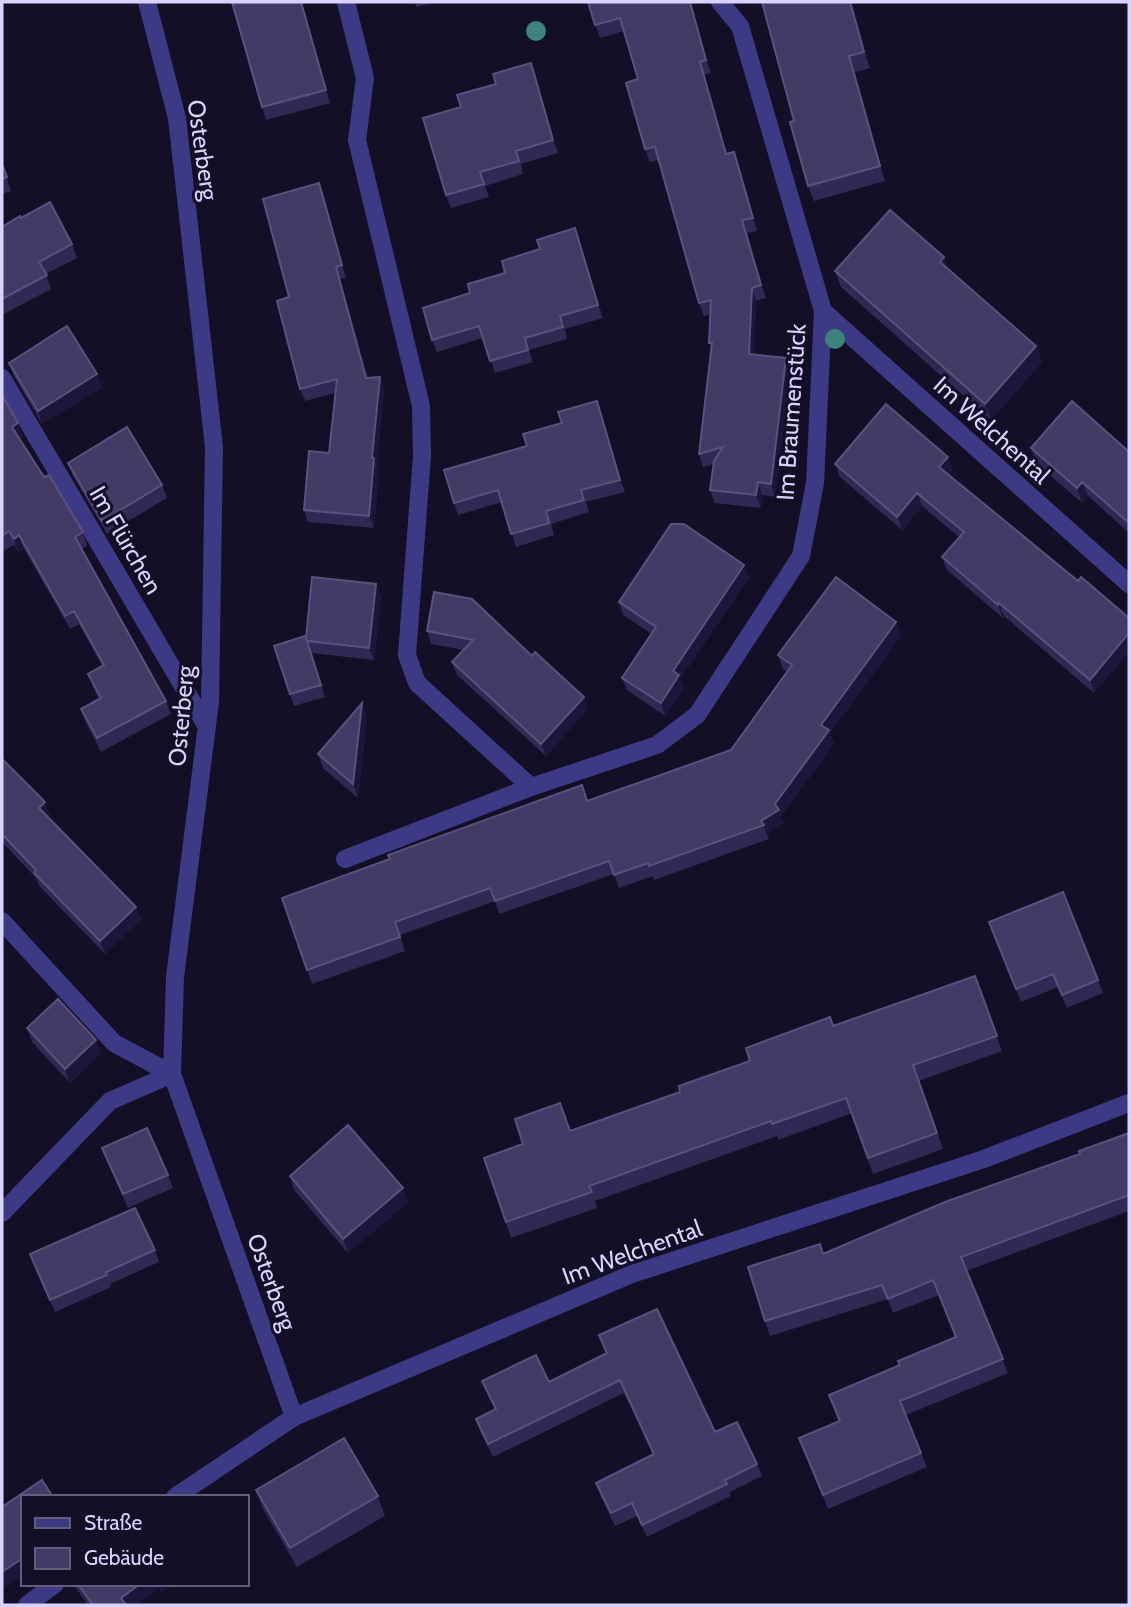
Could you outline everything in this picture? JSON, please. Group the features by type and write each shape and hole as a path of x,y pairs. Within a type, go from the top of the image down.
{"street":[{"name":"Osterberg","path":"148,2 177,118 214,447 207,727 175,977 172,1074 294,1417"},
{"path":"346,2 365,78 357,140 421,406 422,456 407,655 417,683 531,787"},
{"name":"Im Braumenstück","path":"345,859 531,787 657,745 697,715 801,556 815,483 823,311 740,26 720,2"},
{"name":"Im Welchental","path":"823,311 1129,584"},
{"name":"Im Flürchen","path":"2,378 207,727"},
{"path":"2,921 114,1042 172,1074"},
{"path":"2,1213 110,1101 172,1074"},
{"name":"Im Welchental","path":"177,1495 294,1417 632,1274 981,1160 1129,1102"},
{"path":"27,1605 52,1586"}],"building":[{"path":"232,2 301,2 326,90 262,107"},
{"path":"588,2 690,2 706,60 700,62 726,154 734,152 753,218 742,220 761,285 752,288 749,354 786,358 771,484 758,482 756,495 710,490 714,461 723,447 699,454 712,343 709,343 711,300 699,303 655,147 645,149 626,83 638,79 620,18 595,25"},
{"path":"762,2 850,2 864,52 849,56 880,166 808,186 790,122 794,121"},
{"path":"531,63 553,140 516,151 519,161 480,172 484,184 446,195 423,118 461,107 457,95 496,84 493,74"},
{"path":"2,164 7,177 2,179"},
{"path":"319,183 342,265 336,267 366,378 380,377 369,516 304,510 309,451 329,453 337,379 300,389 277,301 289,297 263,199"},
{"path":"50,202 72,244 39,262 47,275 2,299 2,227"},
{"path":"890,210 944,257 940,262 1036,346 985,404 835,271"},
{"path":"575,228 598,305 560,316 563,327 525,338 528,350 490,361 479,326 432,340 423,308 470,293 468,284 505,273 502,261 540,249 537,240"},
{"path":"67,326 97,374 38,411 9,363"},
{"path":"2,395 18,423 12,427 44,477 49,475 83,532 75,537 166,701 97,738 81,709 101,698 88,674 104,665 74,611 65,616 19,535 14,539 9,531 2,536"},
{"path":"597,401 620,480 581,490 584,500 546,511 549,523 511,534 498,490 454,503 444,470 527,446 523,434 562,423 558,412"},
{"path":"1072,401 1129,452 1129,523 1082,482 1077,488 1031,448"},
{"path":"886,404 948,457 939,467 1078,581 1081,577 1129,618 1129,633 1090,680 942,557 964,532 917,493 897,517 835,464"},
{"path":"127,427 162,485 102,521 68,463"},
{"path":"671,524 684,524 744,565 673,671 679,675 661,703 622,678 656,627 619,602"},
{"path":"312,577 376,584 369,648 307,641 321,685 290,694 274,646 305,636 306,638"},
{"path":"836,577 896,622 821,725 829,730 775,804 779,810 761,821 764,825 649,866 648,863 614,875 609,861 495,901 490,888 395,922 400,937 307,970 282,898 390,859 388,855 582,785 587,801 731,750 792,665 778,655"},
{"path":"434,592 472,599 532,656 535,652 584,697 541,744 452,662 473,640 427,631"},
{"path":"362,703 353,784 318,754"},
{"path":"2,759 45,802 39,808 136,907 100,941 34,873 36,870 2,834"},
{"path":"1063,892 1098,980 1062,995 1053,974 1016,989 989,922"},
{"path":"975,976 997,1036 913,1065 937,1133 868,1158 846,1098 772,1124 771,1121 589,1186 592,1192 506,1222 484,1158 523,1144 515,1119 560,1103 570,1131 680,1092 679,1086 750,1061 746,1048 830,1017 833,1026"},
{"path":"58,999 96,1040 65,1069 27,1028"},
{"path":"348,1125 403,1188 343,1239 290,1176"},
{"path":"147,1128 168,1175 123,1194 102,1148"},
{"path":"1129,1133 1129,1195 961,1257 1003,1359 900,1401 921,1453 823,1495 799,1438 840,1421 829,1395 900,1365 898,1361 956,1337 933,1280 888,1299 882,1285 765,1321 748,1267 820,1244 823,1254 945,1202 1080,1154 1079,1151"},
{"path":"135,1208 155,1250 50,1300 30,1254"},
{"path":"657,1309 715,1432 737,1422 757,1464 725,1480 727,1484 642,1525 632,1503 611,1513 596,1483 654,1454 620,1380 488,1444 476,1419 496,1409 482,1381 536,1355 549,1382 607,1353 599,1335"},
{"path":"344,1438 378,1496 290,1548 256,1490"},
{"path":"42,1480 52,1495 21,1495 21,1559 2,1572 2,1507"},
{"path":"79,1586 137,1586 121,1598 126,1605 93,1605"}]}
